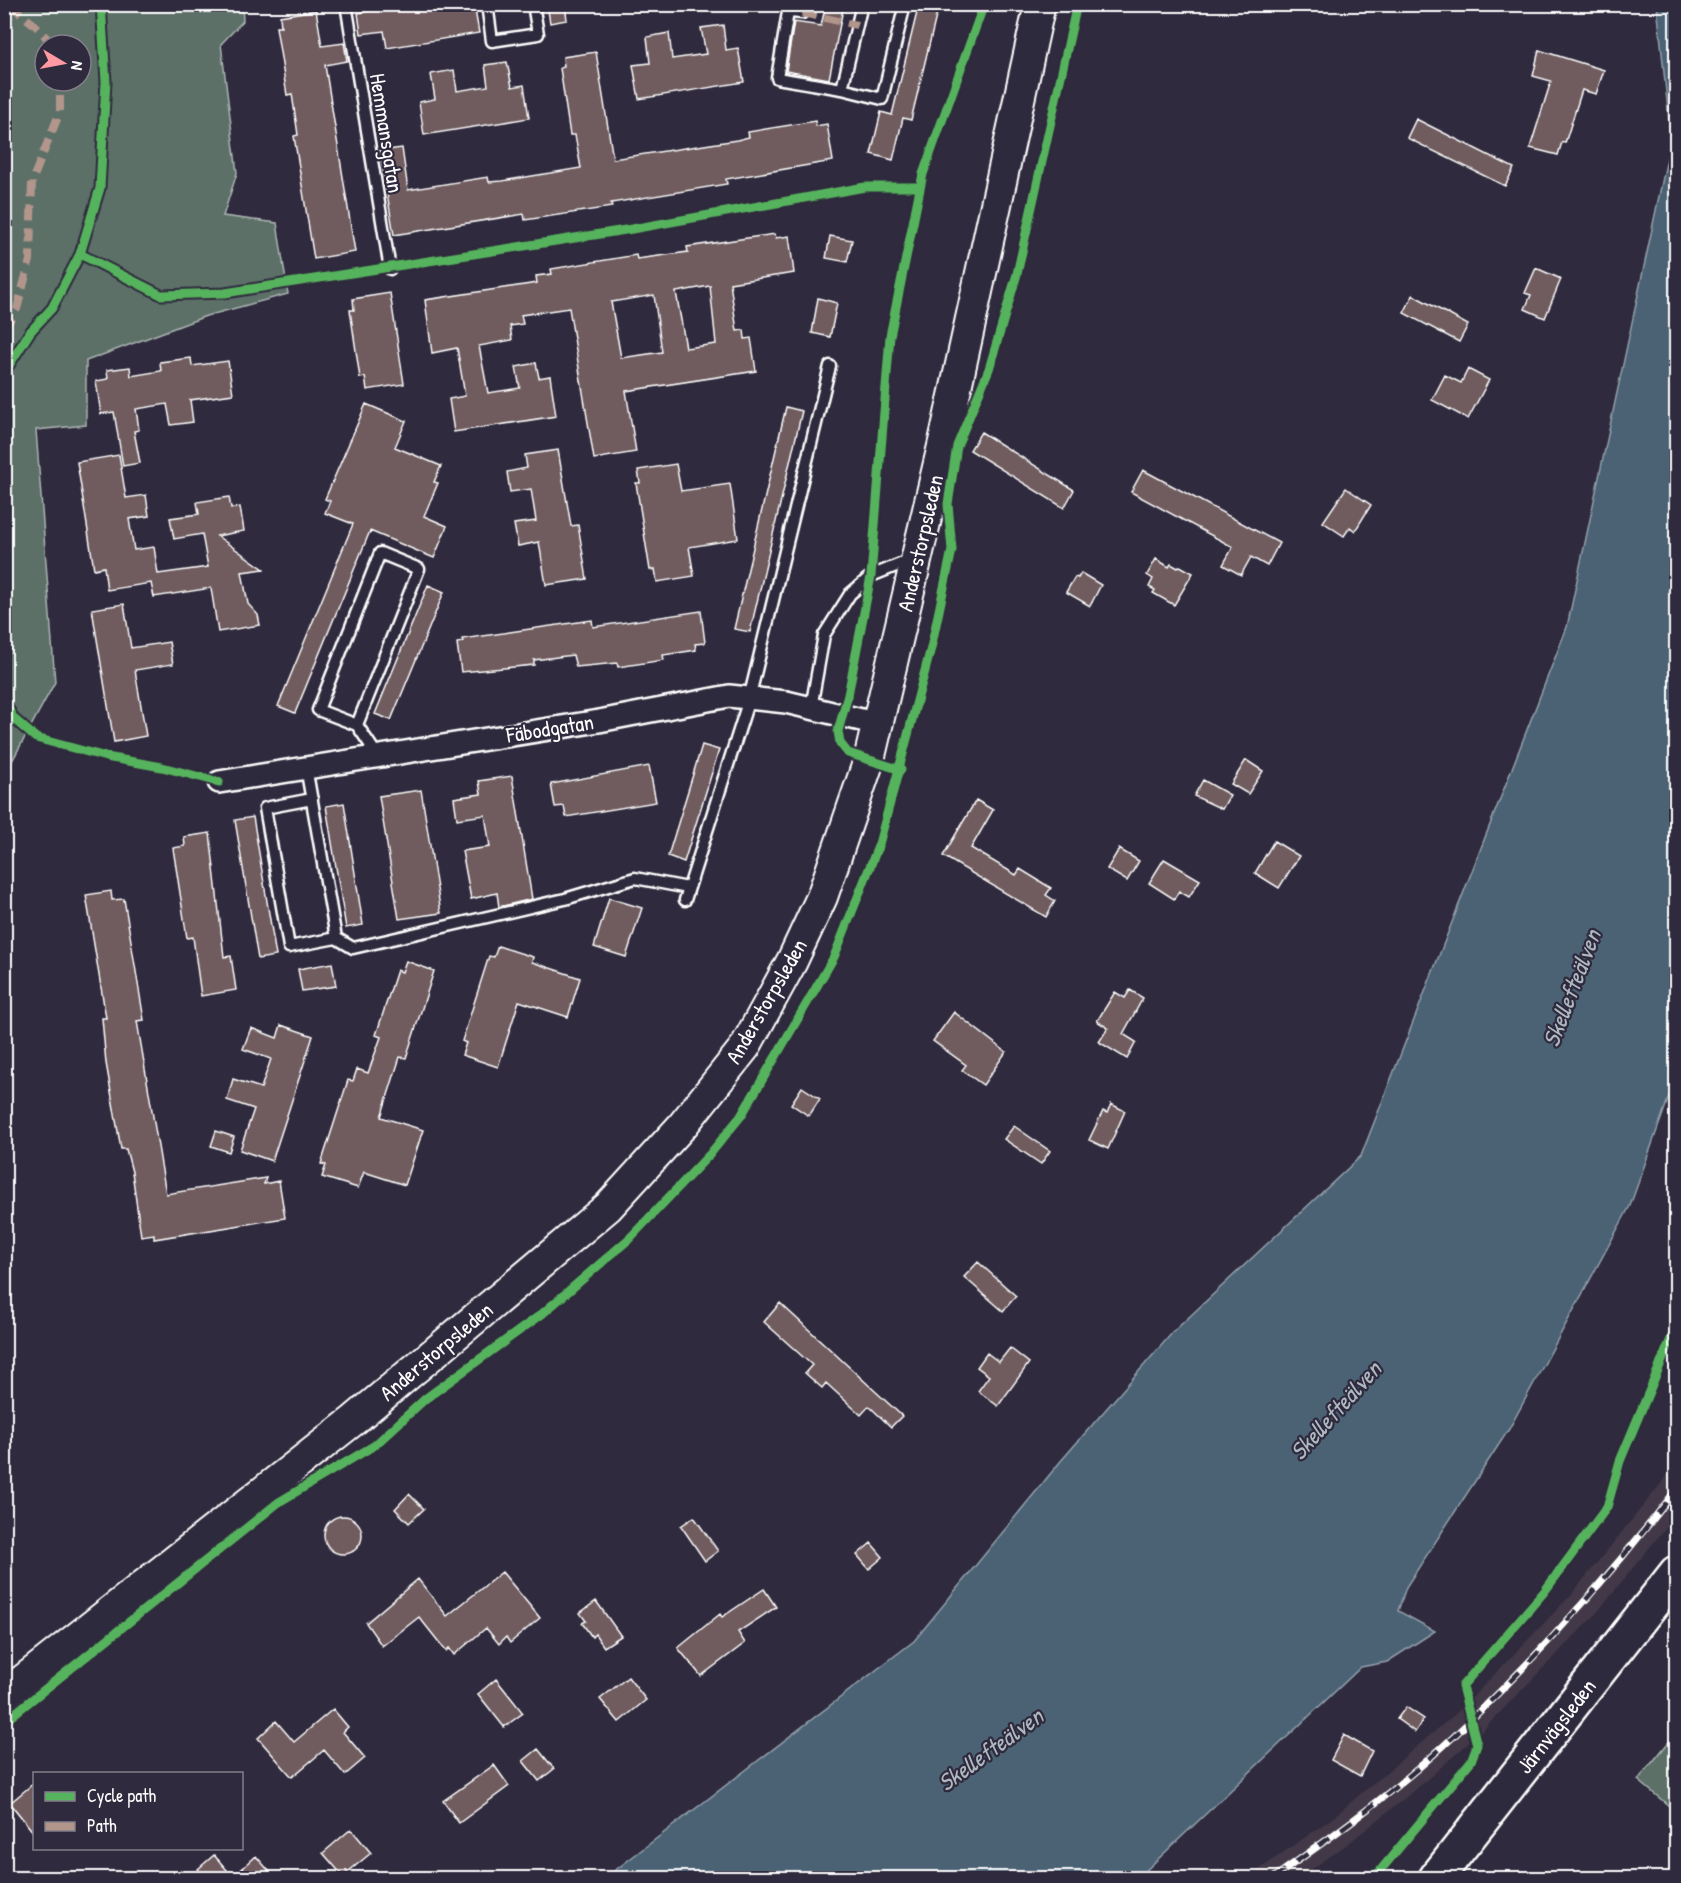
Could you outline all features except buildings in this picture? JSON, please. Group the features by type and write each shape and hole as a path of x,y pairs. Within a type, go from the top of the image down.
{"main road":[{"name":"Anderstorpsleden","path":"4,1695 354,1420 608,1207 682,1126 745,1047 792,961 822,897 844,837 879,724 1040,4"},
{"name":"Järnvägsleden","path":"1436,1878 1677,1573"}],"street":[{"name":"Fäbodgatan","path":"219,782 599,721 729,696 811,708 879,724"}],"lane":[{"name":"Hemmansgatan","path":"346,4 390,269"},
{"path":"487,4 492,41 538,34 533,4"},
{"path":"801,4 802,12 788,12 777,78 842,89 882,99 905,4"},
{"path":"842,89 862,4"},
{"path":"685,900 749,699 830,366"},
{"path":"357,725 419,569 380,553 318,710 357,725 377,755"},
{"path":"811,708 824,635 850,594 871,576 916,558"},
{"path":"306,767 336,938"},
{"path":"312,800 265,807 289,946 336,938 353,948 565,899 635,878 688,888"}],"shaded area":[{"path":"1676,1465 1676,1515 1594,1616 1481,1732 1414,1791 1349,1843 1299,1878 1247,1878 1331,1819 1460,1710 1571,1595"}],"green space":[{"path":"5,5 242,5 243,21 221,44 237,173 223,216 277,223 288,294 206,316 86,361 86,425 36,430 55,682 5,774"},
{"path":"1676,1733 1676,1812 1638,1780"}],"water":[{"name":"Skellefteälven","path":"1657,5 1676,5 1676,1077 1630,1206 1509,1429 1406,1587 1398,1611 1435,1631 1387,1662 1361,1667 1138,1878 605,1878 914,1641 1060,1462 1173,1332 1361,1156 1567,627 1671,140"}],"railway":[{"path":"1273,1878 1375,1803 1471,1720 1578,1609 1676,1490"}],"marked path":[{"path":"9,4 42,33"},
{"path":"802,13 857,25"},
{"path":"4,330 17,309 30,260 32,181 60,112 60,93"}],"cycle path":[{"path":"101,4 106,82 100,188 80,254 161,295 225,293 632,229 865,187 920,187"},
{"path":"901,770 848,753 840,743 838,731 848,695 871,576 890,336 923,174 984,4"},
{"path":"4,1722 279,1502 375,1445 425,1399 542,1314 629,1239 710,1154 741,1116 834,957 879,844 931,648 952,550 948,504 957,446 989,369 1017,274 1077,4"},
{"path":"4,373 30,332 52,308 80,254"},
{"path":"4,701 14,719 36,738 106,757 162,767 219,782"},
{"path":"1374,1878 1471,1761 1477,1745 1462,1686 1544,1592 1607,1507 1620,1461 1676,1327"}]}
